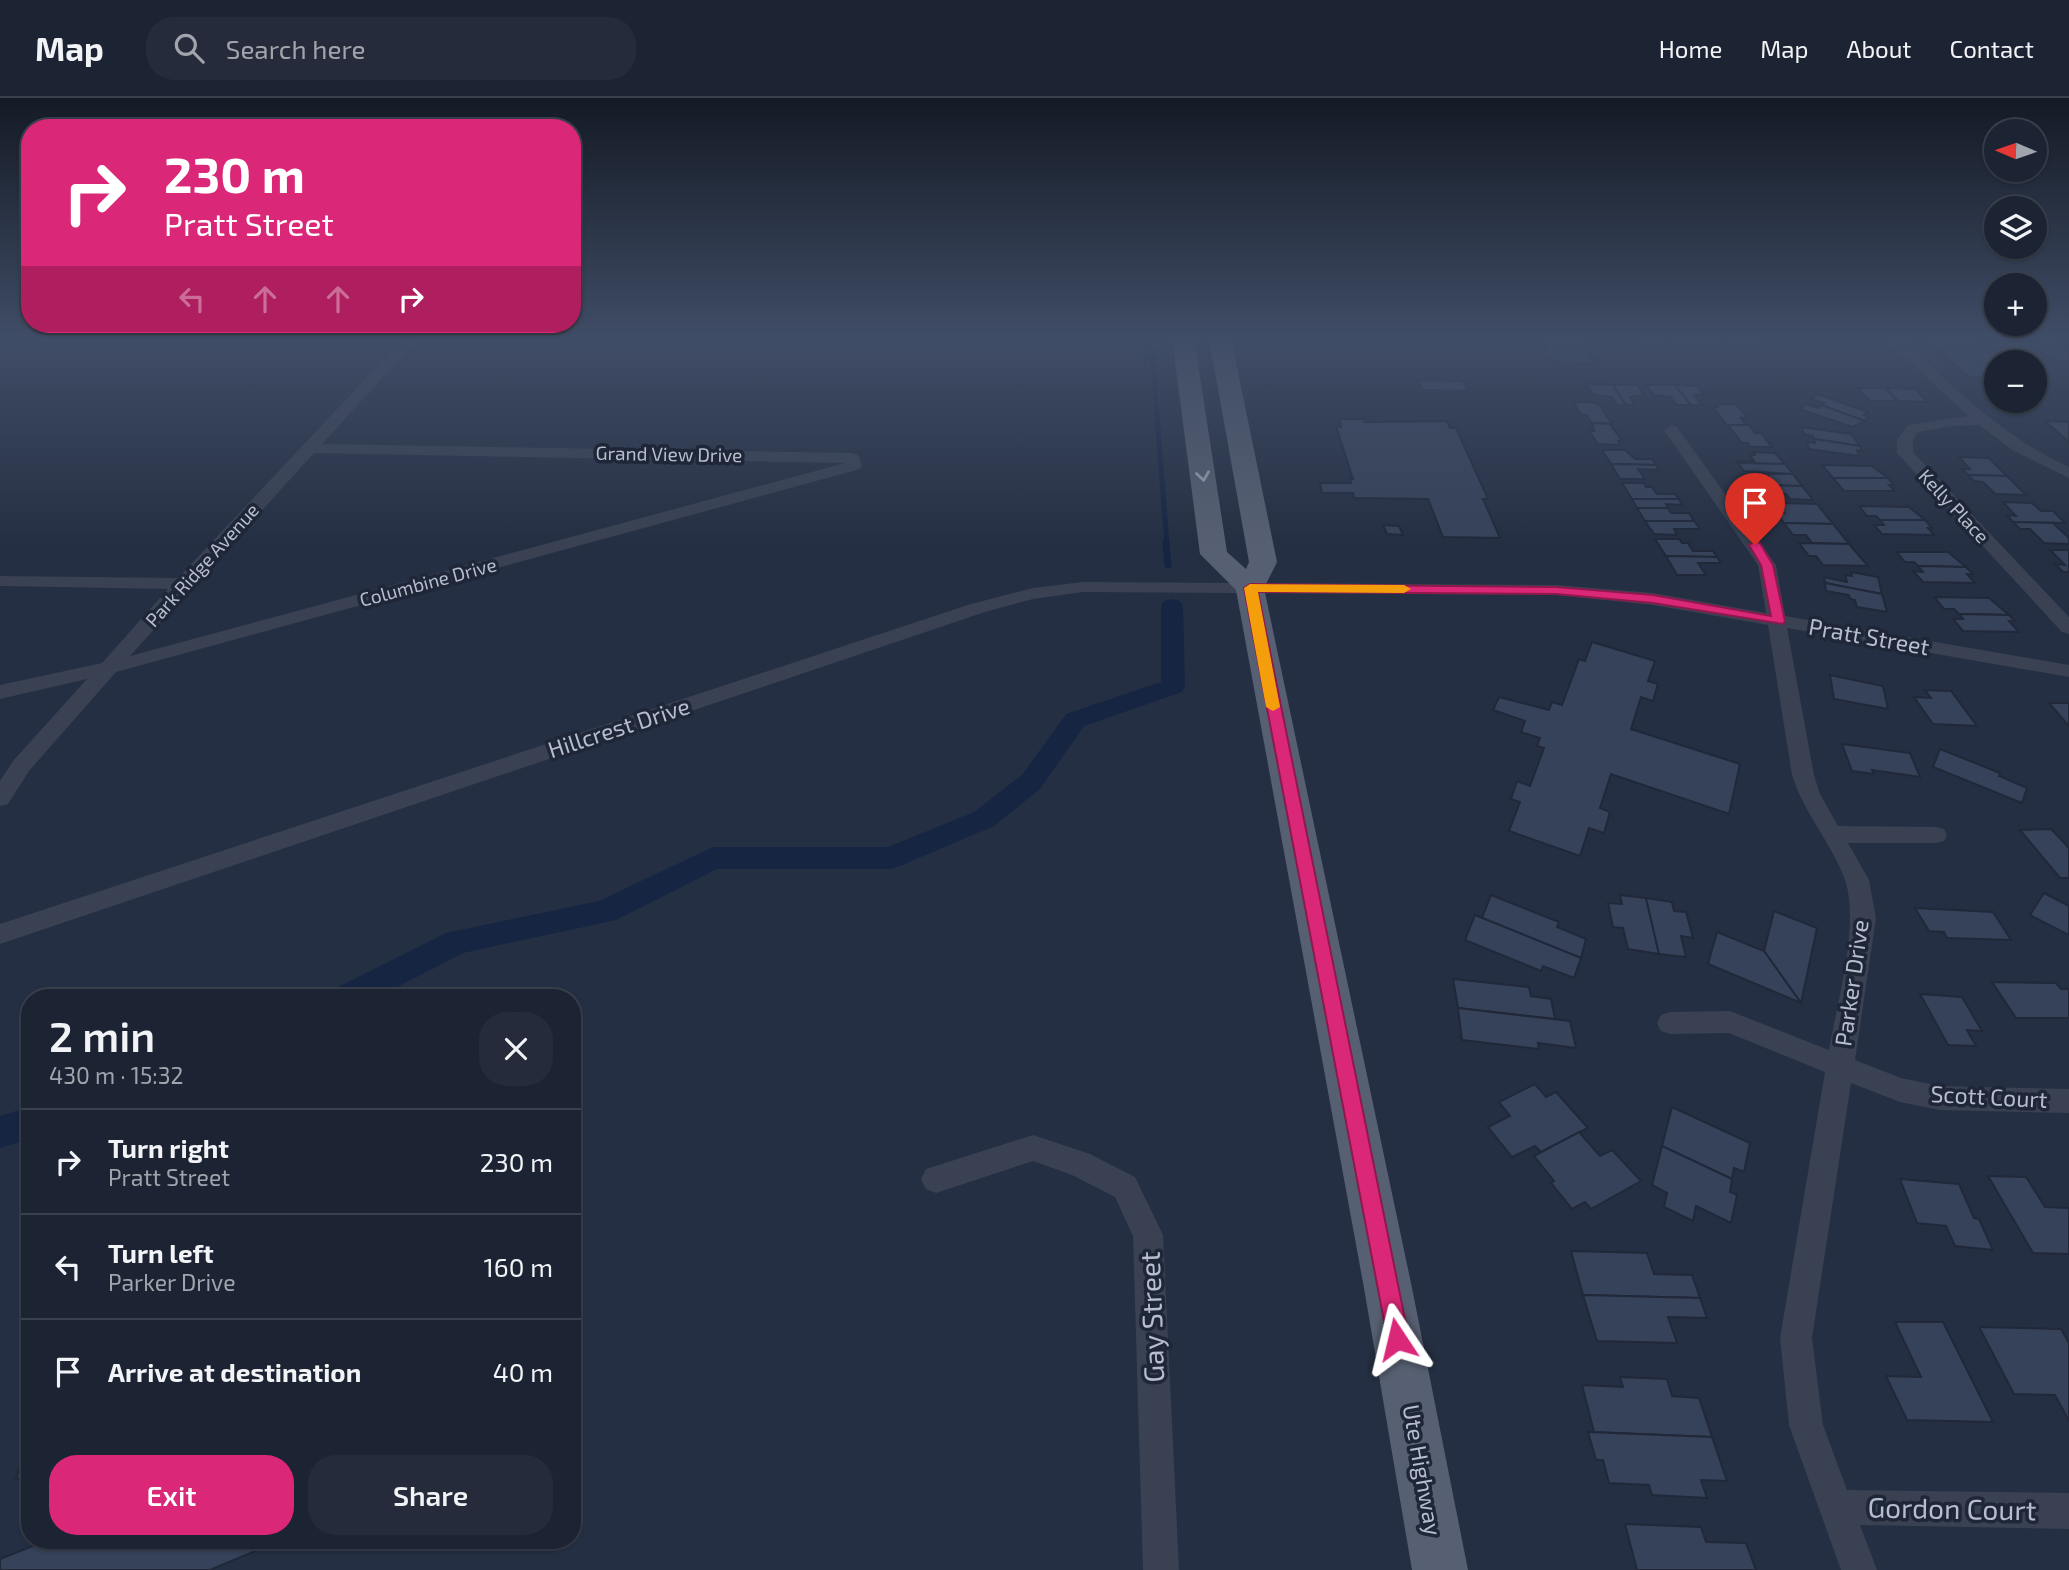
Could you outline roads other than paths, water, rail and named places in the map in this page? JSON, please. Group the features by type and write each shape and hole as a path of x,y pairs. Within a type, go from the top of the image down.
{"main road":[{"path":"1192,407 1214,554 1250,588 1263,562 1233,407"},
{"name":"Ute Highway","path":"1250,588 1385,1274 1440,1570"}],"street":[{"name":"Park Ridge Avenue","path":"0,798 21,766 183,584 348,407"},
{"path":"1966,407 2007,441 2069,473"},
{"name":"Kelly Place","path":"1980,420 1952,421 1913,428 1905,440 1905,453 2069,628"},
{"name":"Parker Drive","path":"1672,430 1767,565 1803,775 1809,794 1857,880 1864,918 1796,1339 1806,1424 1859,1570"},
{"name":"Grand View Drive","path":"309,448 852,458 855,466"},
{"name":"Columbine Drive","path":"0,692 111,667 855,466"},
{"path":"0,581 183,584"},
{"name":"Hillcrest Drive","path":"0,934 978,608 1033,594 1083,587 1250,588"},
{"name":"Pratt Street","path":"1250,588 1556,590 1653,599 2069,671"},
{"path":"1832,834 1936,835"},
{"name":"Scott Court","path":"1670,1023 1731,1022 1900,1090 1940,1098 2069,1101"},
{"name":"Gay Street","path":"936,1179 1033,1148 1080,1164 1125,1187 1148,1235 1161,1570"},
{"name":"Gordon Court","path":"1835,1507 2069,1511"}],"waterway":[{"path":"1156,407 1167,545"},
{"path":"1166,543 1168,565"},
{"path":"363,989 457,942 605,912 713,858 890,858 984,819 1031,782 1075,720 1173,686 1172,606"},
{"path":"0,1132 21,1126"}]}
